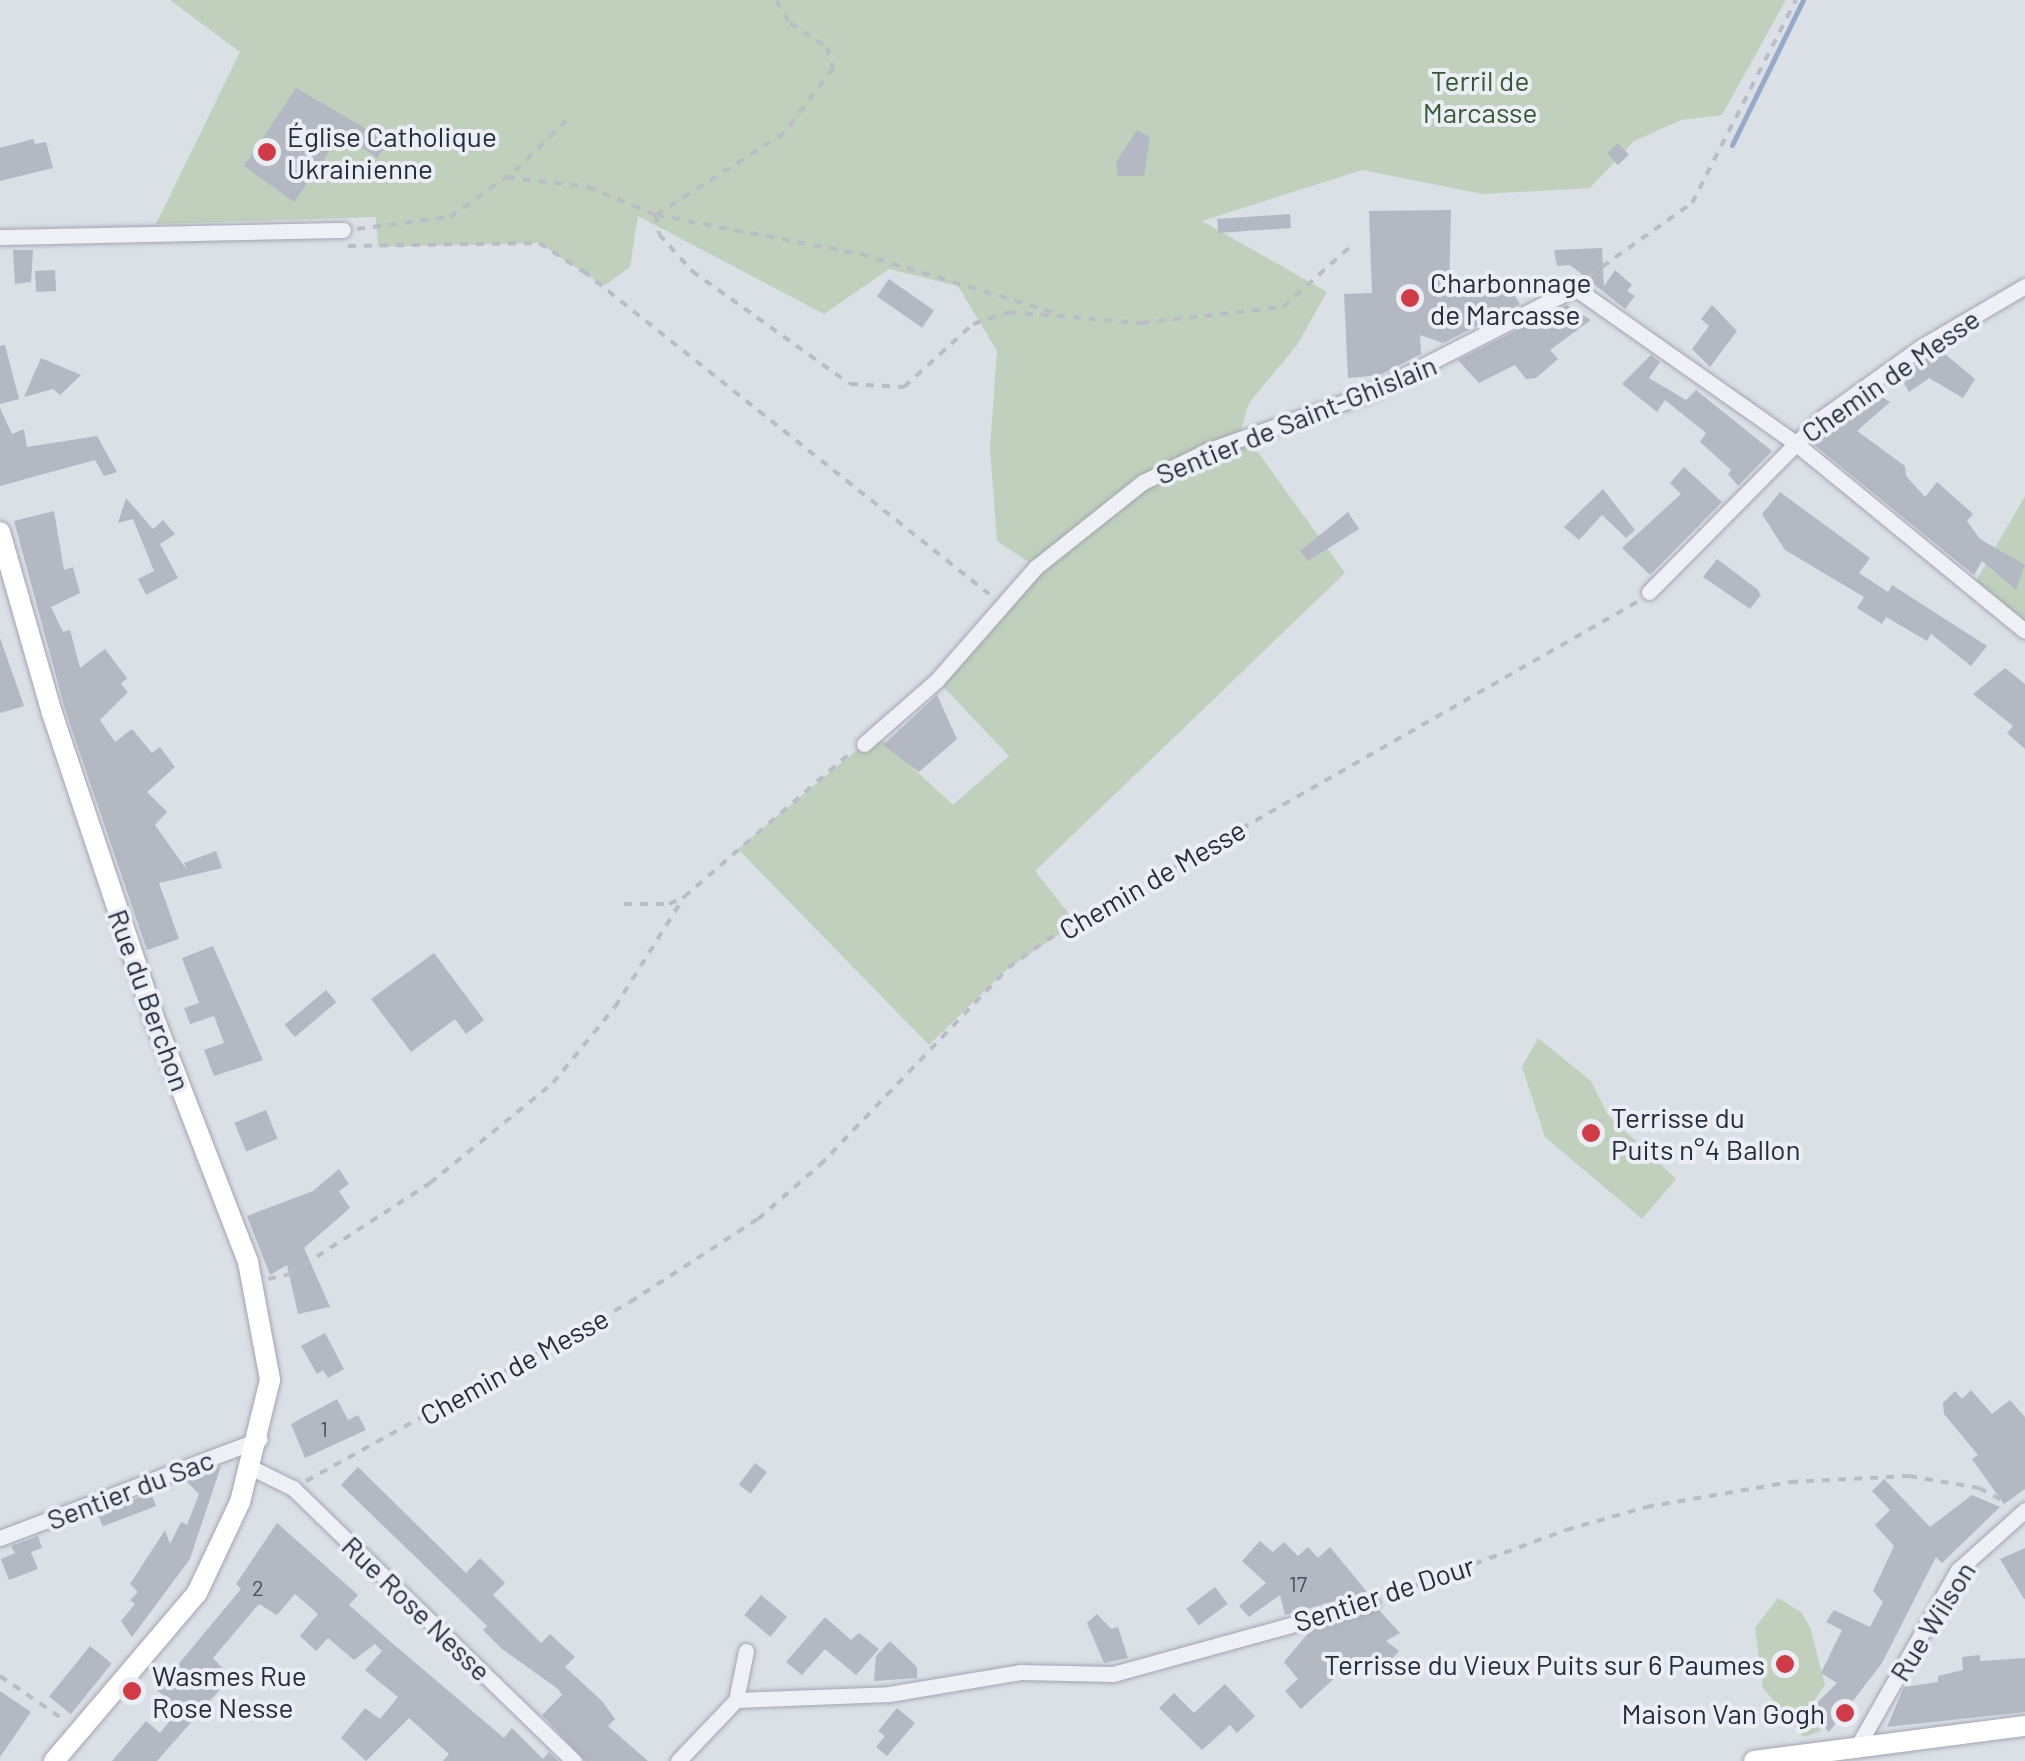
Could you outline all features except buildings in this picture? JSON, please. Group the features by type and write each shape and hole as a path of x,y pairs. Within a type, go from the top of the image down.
{"street":[{"path":"0,237 344,230"},
{"name":"Chemin de Messe","path":"1649,592 1794,442 1921,348 2025,286"},
{"path":"1574,288 1794,442 2025,631"},
{"name":"Sentier de Saint-Ghislain","path":"864,744 937,680 1036,566 1180,461 1370,393 1574,288"},
{"name":"Rue du Berchon","path":"0,532 138,971 254,1283 270,1380 252,1468 198,1593 54,1761"},
{"name":"Sentier du Sac","path":"0,1538 260,1439"},
{"name":"Rue Rose Nesse","path":"252,1468 293,1488 574,1761"},
{"name":"Rue Wilson","path":"1857,1747 1958,1570 2024,1511"},
{"name":"Sentier de Dour","path":"736,1700 889,1694 1020,1672 1114,1674 1370,1602"},
{"path":"678,1761 736,1700 746,1651"},
{"path":"1754,1761 2025,1726"}],"path":[{"path":"656,216 784,134 833,68 826,47 790,23 776,0"},
{"path":"1574,288 1692,203 1796,0"},
{"path":"569,118 507,178 450,217 344,230 350,250 539,243 584,271 1000,604"},
{"path":"507,178 588,187 656,216 861,254 1065,317"},
{"path":"656,216 659,234 692,271 850,384 904,387 973,324 1009,312 1141,323 1283,307 1351,246"},
{"name":"Chemin de Messe","path":"293,1488 584,1328 758,1219 820,1165 1008,968 1047,940 1649,592"},
{"path":"624,904 668,904 684,897 864,744"},
{"path":"254,1283 290,1274 430,1184 540,1095 606,1020 684,897"},
{"name":"Sentier de Dour","path":"1370,1602 1566,1530 1646,1508 1790,1482 1910,1476 1979,1488 2024,1511"},
{"path":"0,1676 80,1730"}],"green space":[{"name":"Terril de Marcasse","path":"170,0 1786,0 1722,115 1681,120 1634,141 1590,188 1483,194 1362,170 1202,221 1327,292 1297,345 1249,403 1238,439 1247,437 1345,573 1035,871 1076,923 1008,968 929,1045 738,849 876,734 953,805 1009,756 937,680 1036,567 997,541 990,448 997,351 958,286 889,269 824,314 638,216 630,267 604,286 539,243 378,247 376,217 156,224 240,52"},
{"path":"2025,496 2025,632 1972,588"},
{"path":"1538,1038 1591,1081 1608,1115 1676,1179 1642,1219 1545,1137 1522,1067"},
{"name":"Terrisse du Vieux Puits sur 6 Paumes","path":"1778,1598 1801,1612 1810,1627 1825,1685 1805,1713 1822,1731 1804,1737 1763,1688 1755,1628"}],"waterway":[{"path":"1732,145 1803,0"}],"place":[{"name":"Église Catholique Ukrainienne","path":"267,152"},
{"name":"Charbonnage de Marcasse","path":"1410,298"},
{"name":"Terrisse du Puits n°4 Ballon","path":"1591,1133"},
{"name":"Terrisse du Vieux Puits sur 6 Paumes","path":"1785,1664"},
{"name":"Wasmes Rue Rose Nesse","path":"132,1691"},
{"name":"Maison Van Gogh","path":"1845,1713"}]}
